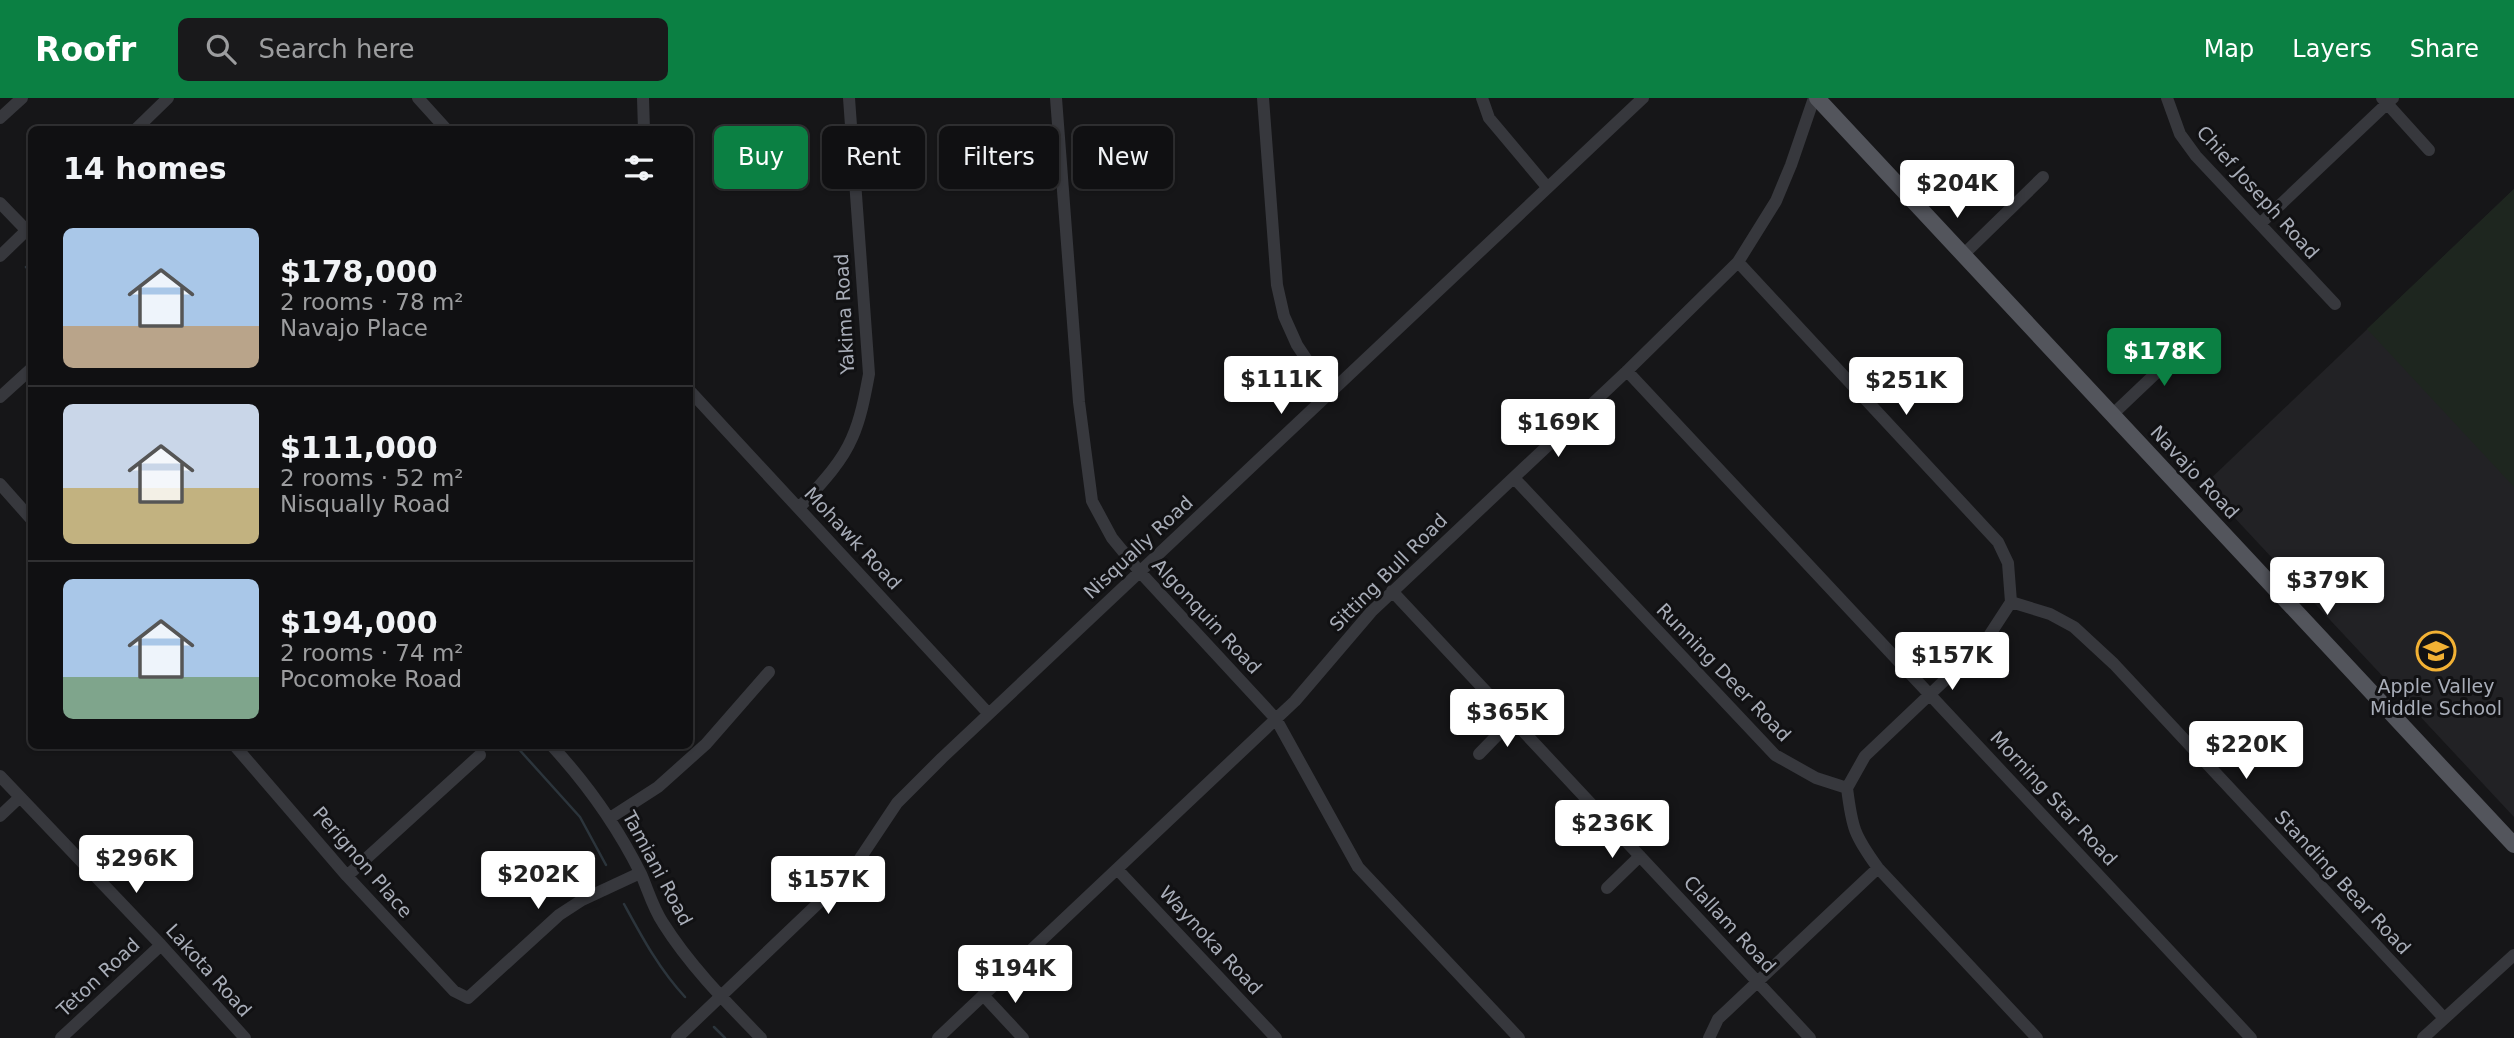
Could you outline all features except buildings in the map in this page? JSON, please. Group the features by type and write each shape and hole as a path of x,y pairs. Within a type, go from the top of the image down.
{"main road":[{"name":"Navajo Road","path":"1815,98 1964,254 2514,845"}],"street":[{"path":"0,118 22,98"},
{"path":"139,126 168,98"},
{"path":"418,98 443,126"},
{"path":"643,98 644,126"},
{"name":"Yakima Road","path":"799,508 832,470 852,439 869,374 849,98"},
{"name":"Algonquin Road","path":"1056,98 1079,402 1092,501 1112,538 1140,572 1276,719 1358,867 1519,1038"},
{"path":"1263,98 1277,285 1284,316 1313,369 1331,390"},
{"path":"1482,98 1489,118 1547,187"},
{"name":"Nisqually Road","path":"677,1038 851,872 897,803 988,713 1643,98"},
{"name":"Sitting Bull Road","path":"938,1038 1295,701 1349,636 1392,592 1627,371 1738,262 1776,201 1815,98"},
{"name":"Chief Joseph Road","path":"2167,98 2179,134 2196,156 2335,304"},
{"path":"2261,223 2387,100 2429,149"},
{"path":"1964,254 2043,177"},
{"path":"0,203 28,229"},
{"path":"0,256 28,233"},
{"path":"1738,262 1998,542 2008,563 2011,602 1985,642 1865,756 1847,788 1851,825 1861,845 1878,868 2037,1038"},
{"path":"2113,414 2193,338"},
{"name":"Morning Star Road","path":"1627,371 2251,1038"},
{"path":"0,397 28,372"},
{"name":"Mohawk Road","path":"693,394 988,713"},
{"name":"Running Deer Road","path":"1514,478 1775,755 1816,778 1847,788"},
{"path":"0,484 28,516"},
{"name":"Clallam Road","path":"1392,592 1810,1038"},
{"name":"Standing Bear Road","path":"2011,602 2050,614 2074,627 2114,664 2444,1018"},
{"path":"610,818 658,787 706,744 769,672"},
{"path":"1479,754 1511,721"},
{"name":"Perignon Place","path":"241,749 347,876 454,991 468,998 559,915 582,900 640,873"},
{"name":"Tamiani Road","path":"555,749 584,780 610,818 640,873 660,919 682,952 761,1038"},
{"path":"347,876 480,755"},
{"name":"Lakota Road","path":"0,776 161,945 245,1038"},
{"path":"0,816 20,797"},
{"path":"1607,888 1640,856"},
{"path":"1709,1038 1718,1019 1878,868"},
{"name":"Waynoka Road","path":"1117,869 1276,1038"},
{"name":"Teton Road","path":"61,1038 161,945"},
{"path":"2423,1038 2514,955"},
{"path":"983,995 1023,1038"}],"shaded area":[{"name":"Apple Valley Middle School","path":"2514,189 2514,817 2204,485"},
{"path":"2514,189 2514,487 2367,329"}],"waterway":[{"path":"519,749 580,817 606,865"},
{"path":"624,904 659,964 685,997"},
{"path":"714,1027 725,1038"}],"place":[{"name":"Apple Valley Middle School","path":"2436,651"}]}
